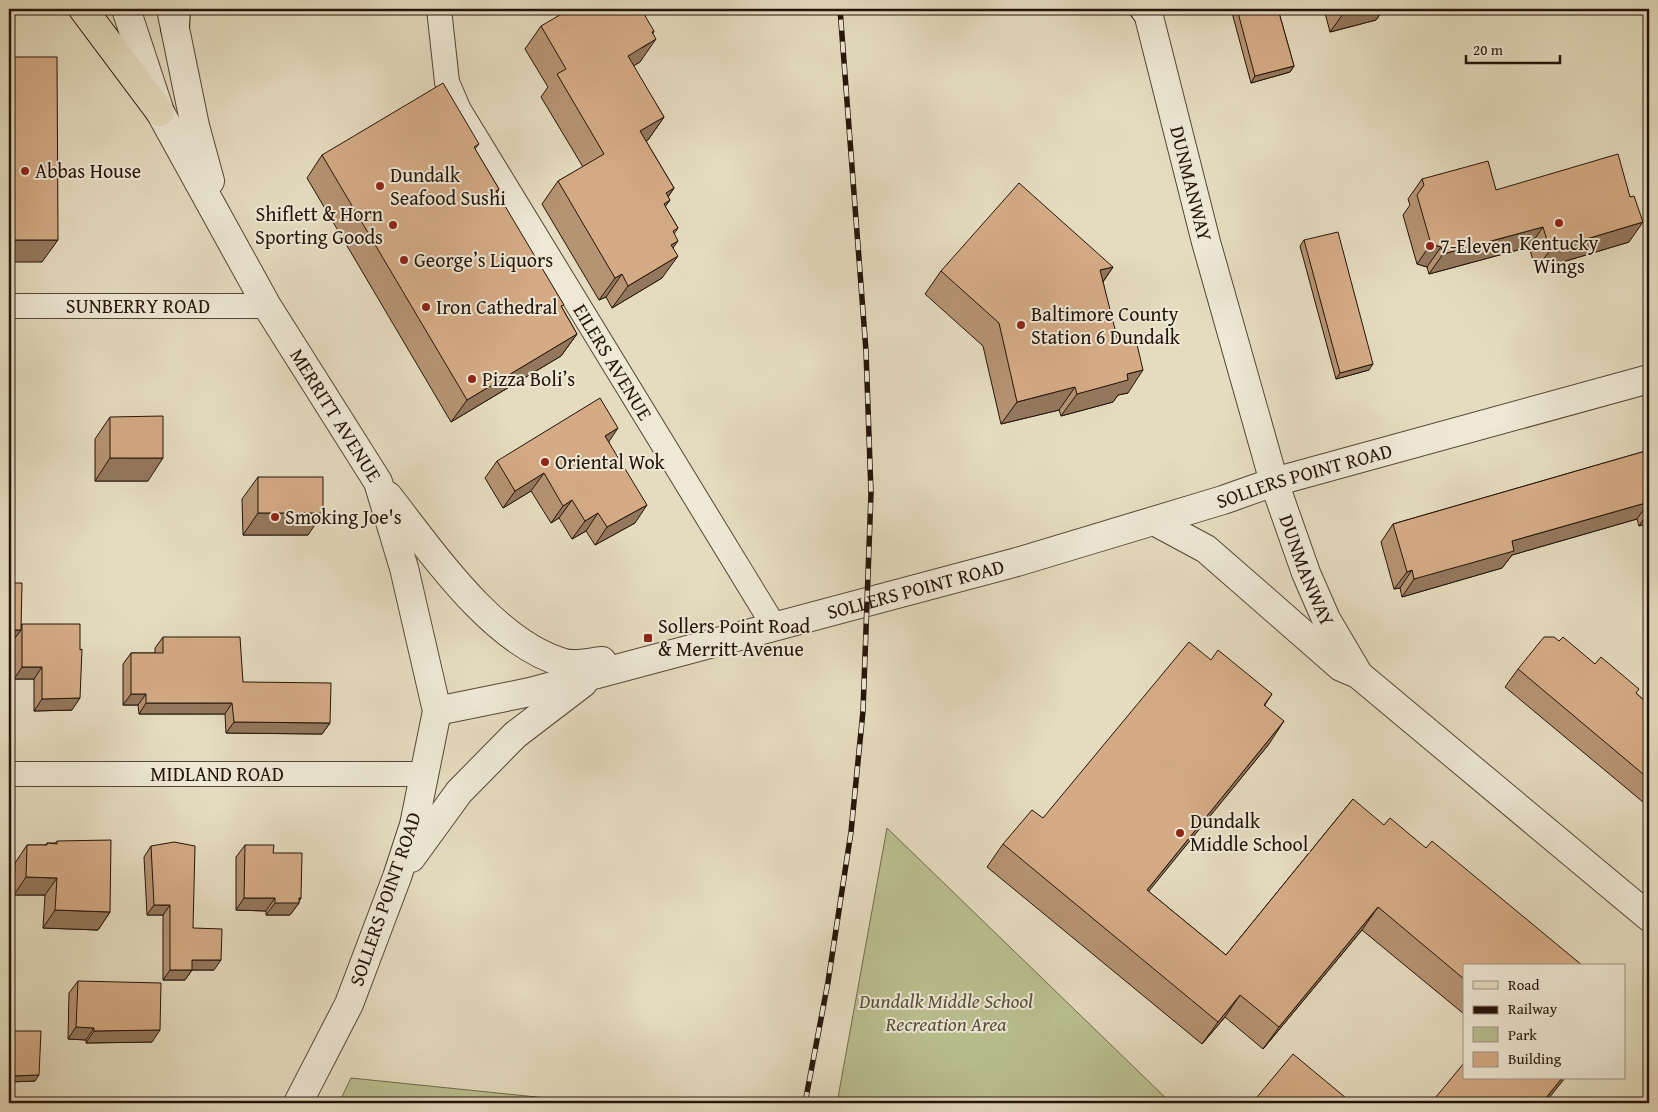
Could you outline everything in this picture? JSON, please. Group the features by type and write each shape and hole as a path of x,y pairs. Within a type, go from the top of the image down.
{"main road":[{"path":"83,9 160,112"}],"street":[{"name":"MERRITT AVENUE","path":"126,9 160,112 267,306 378,482 404,568 436,711"},
{"name":"EILERS AVENUE","path":"439,9 447,82 459,110 774,626"},
{"name":"DUNMANWAY","path":"1147,10 1206,242 1274,482 1310,582 1326,619 1359,675 1649,917"},
{"name":"MERRITT AVENUE","path":"174,15 195,126 220,222"},
{"name":"SUNBERRY ROAD","path":"9,306 267,306"},
{"name":"SOLLERS POINT ROAD","path":"298,1103 349,1004 397,877 414,825 436,711 530,692 592,676 1021,560 1154,521 1274,482 1649,379"},
{"path":"378,482 478,607 524,644 565,663 651,659"},
{"path":"1154,521 1206,549 1341,668 1359,675"},
{"path":"397,877 459,792 516,735 592,676"},
{"name":"MIDLAND ROAD","path":"9,774 424,774"}],"green space":[{"name":"Dundalk Middle School Recreation Area","path":"887,828 1171,1103 837,1103"},
{"path":"351,1078 595,1103 339,1103"}],"building":[{"path":"570,9 641,9 654,31 652,32 656,39 628,56 664,117 640,131 674,188 666,193 670,200 664,204 678,228 673,231 678,241 671,245 678,256 628,286 622,274 615,278 558,181 604,154 557,74 566,69 541,26"},
{"path":"1237,9 1278,9 1294,66 1255,76"},
{"path":"1341,9 1363,9 1343,14"},
{"path":"9,57 57,57 58,240 9,240"},
{"path":"443,83 479,144 474,147 499,189 496,191 564,305 561,306 577,334 467,400 322,155"},
{"path":"1618,154 1630,197 1634,196 1643,222 1550,250 1543,227 1443,254 1441,247 1431,244 1417,195 1424,185 1422,179 1488,161 1496,190"},
{"path":"1019,183 1113,267 1100,270 1118,341 1135,336 1143,370 1127,374 1128,380 1077,394 1075,387 1017,402 999,323 941,271"},
{"path":"1338,232 1373,364 1340,373 1304,240"},
{"path":"600,398 618,428 605,436 647,505 607,527 598,513 585,521 572,500 563,506 544,473 515,491 497,461"},
{"path":"163,416 163,458 110,458 110,417"},
{"path":"1649,450 1649,502 1512,541 1514,551 1414,579 1412,570 1407,572 1393,524"},
{"path":"258,477 323,477 323,513 258,513"},
{"path":"9,583 22,583 21,630 9,630"},
{"path":"22,624 80,624 80,650 82,649 80,698 42,699 42,667 22,667"},
{"path":"163,637 240,637 243,682 331,683 330,723 234,722 232,703 146,703 146,694 131,694 131,653 163,653"},
{"path":"1544,637 1554,637 1559,641 1563,637 1595,664 1601,657 1639,689 1636,693 1649,705 1649,779 1518,669"},
{"path":"1189,642 1211,660 1218,650 1272,694 1264,705 1284,721 1147,890 1226,955 1353,799 1384,825 1390,818 1426,848 1432,841 1581,964 1463,964 1463,978 1378,907 1279,1027 1240,995 1218,1022 1003,844 1032,810 1043,818"},
{"path":"111,840 110,912 55,910 57,878 26,877 27,845 57,844 57,841"},
{"path":"174,842 195,846 193,928 222,929 221,960 192,960 192,970 170,970 170,905 154,905 151,846"},
{"path":"245,845 274,845 273,853 302,853 301,898 299,898 299,903 275,903 275,898 244,898"},
{"path":"78,981 161,983 160,1030 94,1031 94,1028 76,1027"},
{"path":"9,1031 41,1031 39,1075 11,1076"},
{"path":"1293,1054 1352,1103 1252,1103"},
{"path":"1463,1064 1463,1080 1560,1080 1542,1103 1431,1103"}],"railway":[{"path":"805,1103 828,982 851,832 863,711 871,493 866,351 840,9"}],"place":[{"name":"Abbas House","path":"25,171"},
{"name":"Dundalk Seafood Sushi","path":"380,186"},
{"name":"Kentucky Wings","path":"1559,223"},
{"name":"Shiflett & Horn Sporting Goods","path":"393,225"},
{"name":"7-Eleven","path":"1430,246"},
{"name":"George’s Liquors","path":"404,260"},
{"name":"Iron Cathedral","path":"426,307"},
{"name":"Baltimore County Station 6 Dundalk","path":"1021,325"},
{"name":"Pizza Boli’s","path":"472,379"},
{"name":"Oriental Wok","path":"545,462"},
{"name":"Smoking Joe's","path":"275,517"},
{"name":"Sollers Point Road & Merritt Avenue","path":"648,638"},
{"name":"Dundalk Middle School","path":"1180,833"}]}
